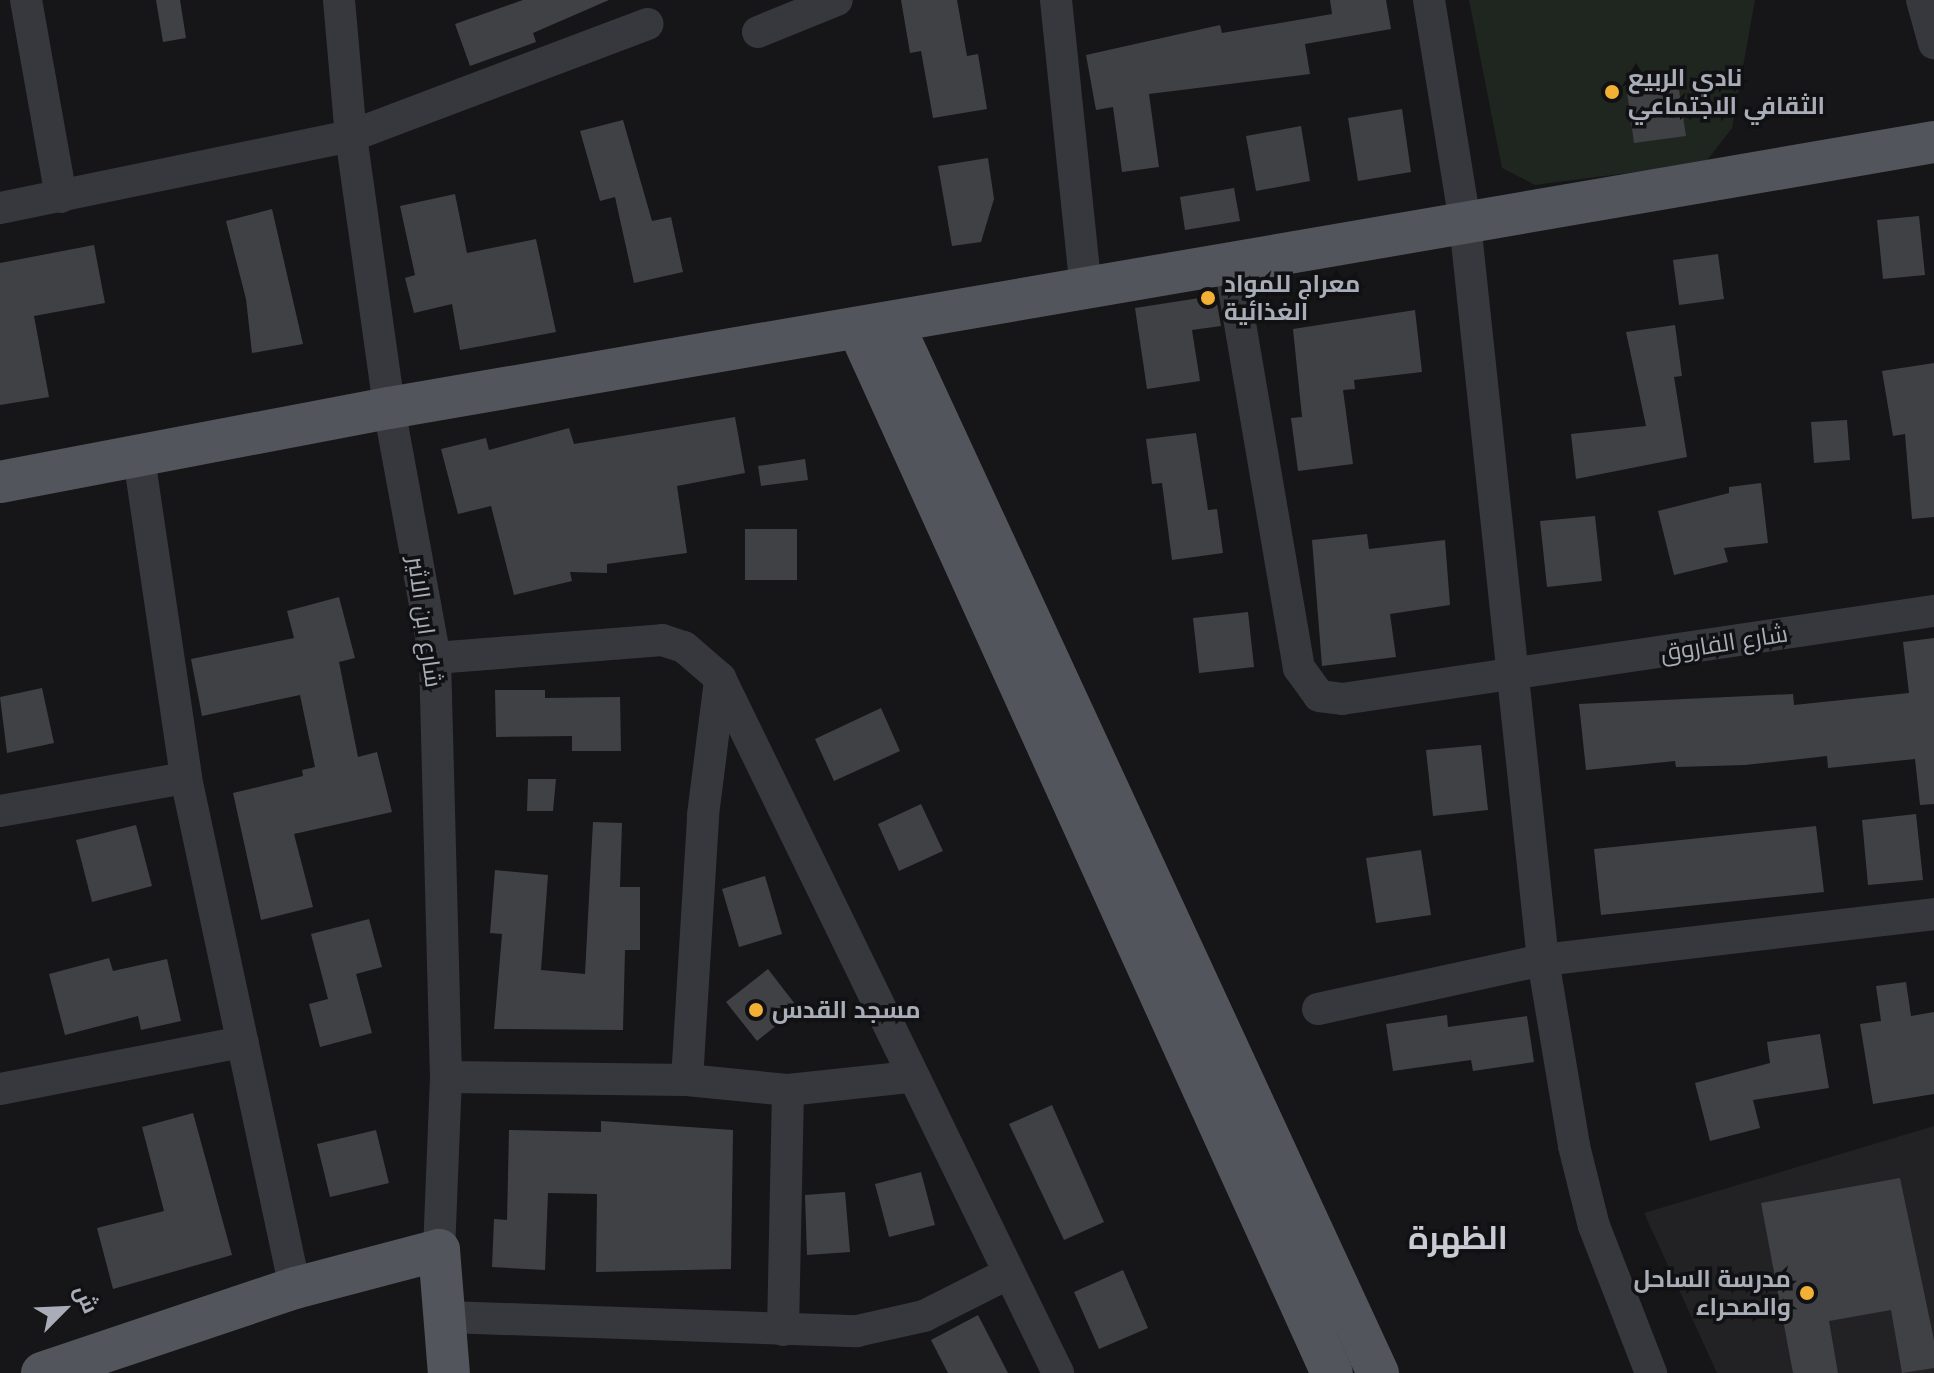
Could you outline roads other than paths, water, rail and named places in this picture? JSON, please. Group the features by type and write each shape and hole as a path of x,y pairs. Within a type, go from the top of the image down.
{"main road":[{"path":"0,482 389,408 876,327 1934,142"},
{"path":"876,327 1332,1373"},
{"path":"876,327 1378,1373"},
{"path":"42,1373 295,1288 439,1250 448,1317 449,1373"}],"street":[{"path":"26,0 61,197"},
{"name":"شارع ابن الاثير","path":"339,0 351,136 389,408 435,658 446,1077 439,1250"},
{"path":"758,32 837,0"},
{"path":"1056,0 1086,289"},
{"path":"1429,0 1465,223 1543,960 1574,1146 1594,1226 1651,1373"},
{"path":"1922,0 1934,43"},
{"path":"0,208 351,136 648,24"},
{"name":"شارع الفاروق","path":"1230,265 1299,668 1310,689 1342,699 1934,611"},
{"path":"139,458 186,778 295,1288"},
{"path":"435,658 662,640 684,647 720,678 910,1077 1058,1373"},
{"path":"687,1080 703,815 720,678"},
{"path":"0,811 186,778"},
{"path":"1318,1009 1543,960 1934,914"},
{"path":"0,1089 242,1042"},
{"path":"446,1077 687,1080 788,1090 910,1077"},
{"path":"783,1330 788,1090"},
{"path":"448,1317 857,1331 903,1322 1009,1273"}],"place":[{"name":"نادي الربيع الثقافي الاجتماعي","path":"1612,92"},
{"name":"معراج للمواد الغذائية","path":"1208,298"},
{"name":"مسجد القدس","path":"756,1010"},
{"name":"مدرسة الساحل والصحراء","path":"1807,1293"}],"district":[{"name":"الظهرة","path":"1458,1238"}]}
